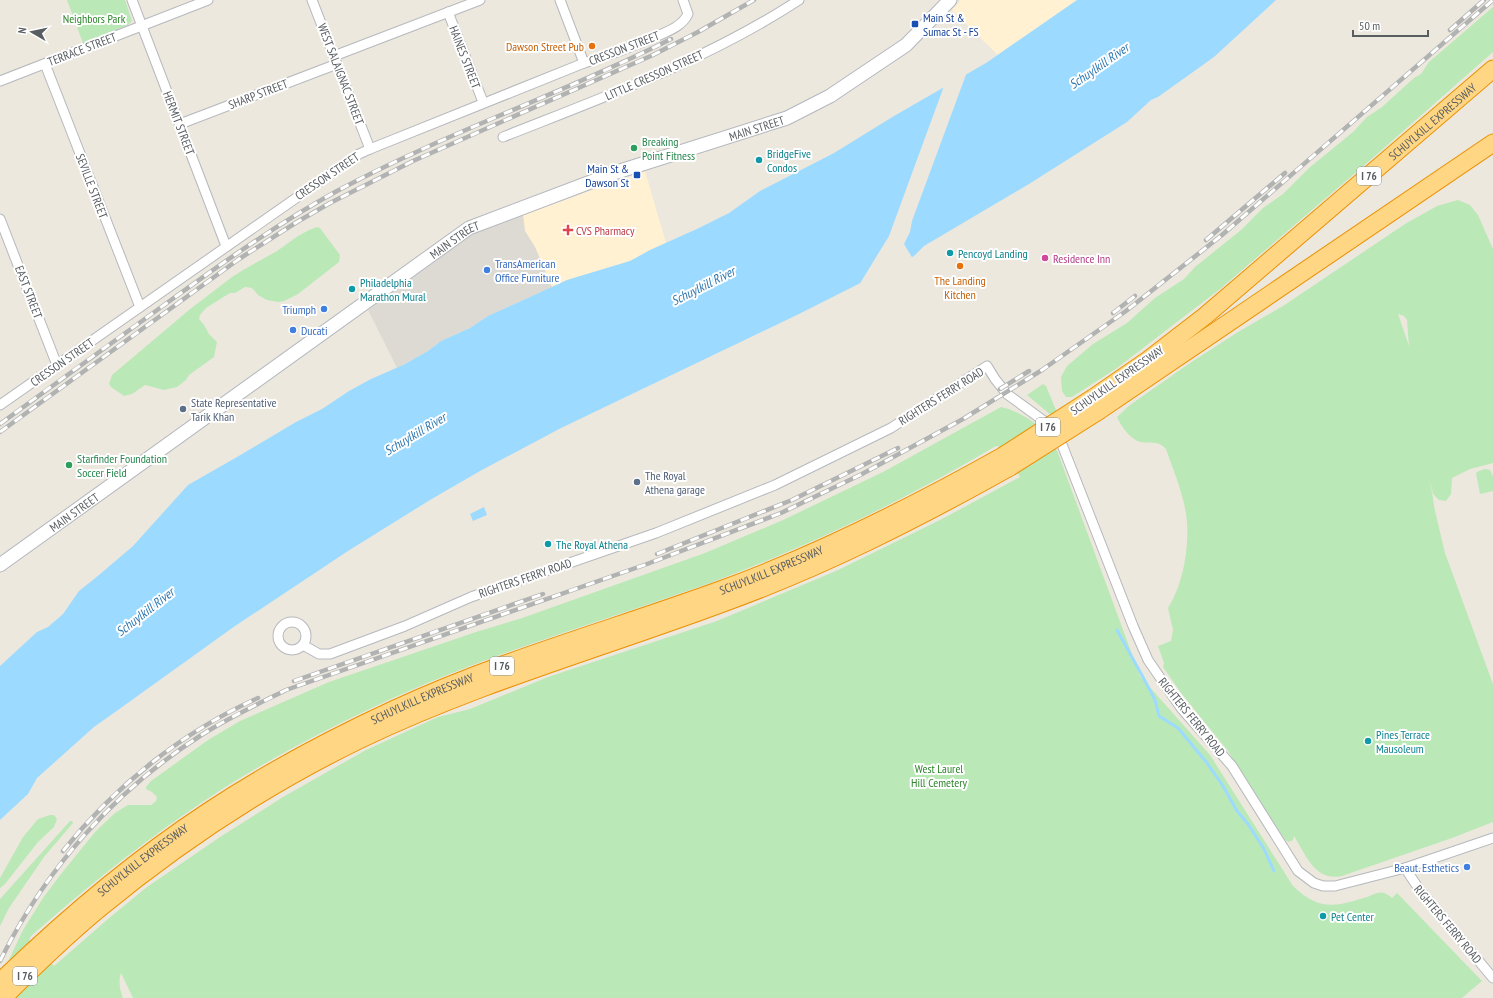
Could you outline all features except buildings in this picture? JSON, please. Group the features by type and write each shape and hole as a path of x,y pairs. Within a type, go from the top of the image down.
{"highway":[{"name":"SCHUYLKILL EXPRESSWAY","path":"1096,404 1148,360 1217,306 1492,70"},
{"name":"SCHUYLKILL EXPRESSWAY","path":"0,982 188,842 263,793 312,764 412,716 462,695 724,603 777,582 877,538 942,505 1493,143"},
{"name":"SCHUYLKILL EXPRESSWAY","path":"2,998 43,950"}],"street":[{"name":"HERMIT STREET","path":"132,0 226,246"},
{"name":"TERRACE STREET","path":"0,81 208,0"},
{"name":"WEST SALAIGNAC STREET","path":"312,0 370,149"},
{"name":"SHARP STREET","path":"180,124 480,0"},
{"path":"560,0 584,63"},
{"name":"CRESSON STREET","path":"0,405 140,308 226,246 320,181 370,149 483,102 653,38 682,23 688,14 683,0"},
{"name":"LITTLE CRESSON STREET","path":"503,137 643,82 732,40 799,0"},
{"name":"MAIN STREET","path":"0,565 469,228 617,172 793,115 830,96 906,46 950,0"},
{"name":"HAINES STREET","path":"448,12 483,102"},
{"name":"SEVILLE STREET","path":"45,64 140,308"},
{"name":"EAST STREET","path":"0,219 57,365"},
{"name":"RIGHTERS FERRY ROAD","path":"303,646 319,654 330,654 405,626 471,597 648,536 749,496 828,460 890,428 988,366 998,383 1007,394 1048,424 1061,442 1130,620 1148,660 1181,708 1232,766 1298,871 1314,883 1329,886 1342,885 1405,868 1412,881 1493,978"},
{"path":"1405,868 1493,838"}],"shaded area":[{"path":"961,0 1077,0 998,55 952,10"},
{"path":"645,171 666,243 630,261 567,280 552,287 535,247 525,231 523,215"},
{"path":"523,215 525,231 535,247 552,287 488,316 470,328 441,341 428,351 397,368 368,310 469,237 480,231"}],"green space":[{"name":"Neighbors Park","path":"67,0 125,0 132,21 128,25 83,43"},
{"path":"1493,7 1493,52 1220,289 1117,368 1072,397 1066,397 1062,391 1061,377 1067,366 1093,344 1127,323 1155,298 1184,279 1195,267 1241,230 1263,208 1283,194 1309,168 1353,132 1367,117 1382,107 1414,78 1421,74 1429,62"},
{"path":"1458,200 1470,205 1478,215 1493,249 1493,463 1470,469 1452,478 1451,494 1446,501 1439,500 1433,494 1430,480 1435,511 1445,553 1493,684 1493,822 1452,838 1342,876 1333,877 1318,871 1312,865 1294,836 1293,840 1289,842 1285,840 1228,751 1181,693 1163,667 1164,663 1158,646 1171,641 1173,630 1168,608 1179,585 1183,572 1187,543 1184,504 1166,449 1157,443 1140,442 1132,438 1117,417 1130,405 1190,363 1238,332 1283,306 1405,224 1437,206","holes":["1398,314 1404,316 1407,320 1409,346"]},
{"path":"317,227 320,228 340,255 339,262 298,294 284,301 278,302 267,300 258,295 252,288 245,287 235,293 230,293 206,308 200,315 199,319 209,334 217,342 214,357 189,375 186,380 177,387 164,390 145,385 132,394 124,396 111,387 109,384 112,375 189,310 232,277 277,251 298,236"},
{"path":"1043,384 1046,386 1056,410 1057,414 1052,416 1027,395"},
{"name":"West Laurel Hill Cemetery","path":"1001,407 1019,413 1041,428 1049,437 1058,453 1140,676 1210,755 1293,886 1311,900 1328,905 1346,903 1380,892 1392,898 1397,893 1482,981 1462,998 133,998 121,973 120,986 123,998 0,998 0,979 23,930 43,898 61,874 95,832 115,813 128,805 151,805 156,801 157,797 146,789 151,781 208,740 240,721 329,682 522,618 705,553 783,520 883,472","holes":["996,446 1000,447 1020,477 942,519 836,571 717,621 548,677 470,709 438,717 366,750 283,797 220,837 147,887 54,966 29,940 31,936 87,888 165,828 254,770 327,730 416,688 499,655 668,598 784,554 892,503"]},
{"path":"1485,469 1490,470 1493,476 1493,491 1480,494 1476,473"},
{"path":"54,815 57,819 54,827 38,842 5,884 0,888 0,878 23,837 38,819"},
{"path":"70,821 73,823 44,857 9,908 0,926 0,899"}],"water":[{"name":"Schuylkill River","path":"1077,0 1276,0 1214,57 1158,97 1151,100 1127,122 1029,184 924,246 914,256 799,314 561,428 480,471 348,551 235,626 94,727 37,778 28,794 0,820 0,666 37,632 48,627 63,614 79,591 133,546 188,485 296,422 322,409 349,391 371,379 403,365 428,351 441,341 470,328 488,316 567,280 630,261 729,213 760,191 834,153 894,116 986,63"},
{"path":"484,507 487,515 473,521 470,514"}],"pier":[{"path":"967,72 912,221 910,232 904,244 913,259 859,285 889,236 944,86"}],"waterway":[{"path":"1117,630 1155,700 1159,716 1178,728 1207,763 1223,786 1237,811 1248,824 1264,849 1274,871"}],"railway":[{"path":"0,432 239,259 330,203 413,161 653,55 698,32 754,0"},
{"path":"1450,30 1484,0"},
{"path":"0,961 18,927 39,894 61,863 86,834 112,806 141,780 171,756 203,734 234,716 286,690 647,564 781,513 862,474 963,419 1042,370 1126,311 1222,235 1493,0"},
{"path":"0,424 212,271 273,229 315,203 378,170 419,151 588,78 671,39"},
{"path":"1206,240 1285,173"},
{"path":"1113,313 1135,296"},
{"path":"1000,389 1029,371"},
{"path":"657,554 792,500 898,448"},
{"path":"294,681 543,594"},
{"path":"63,851 105,804 152,763 203,727 258,698"}],"place":[{"name":"Main St & Sumac St - FS","path":"915,24"},
{"name":"Dawson Street Pub","path":"592,46"},
{"name":"Breaking Point Fitness","path":"634,148"},
{"name":"BridgeFive Condos","path":"759,160"},
{"name":"Main St & Dawson St","path":"637,175"},
{"name":"CVS Pharmacy","path":"568,230"},
{"name":"Pencoyd Landing","path":"950,253"},
{"name":"Residence Inn","path":"1045,258"},
{"name":"The Landing Kitchen","path":"960,266"},
{"name":"TransAmerican Office Furniture","path":"487,270"},
{"name":"Philadelphia Marathon Mural","path":"352,289"},
{"name":"Triumph","path":"324,309"},
{"name":"Ducati","path":"293,330"},
{"name":"State Representative Tarik Khan","path":"183,409"},
{"name":"Starfinder Foundation Soccer Field","path":"69,465"},
{"name":"The Royal Athena garage","path":"637,482"},
{"name":"The Royal Athena","path":"548,544"},
{"name":"Pines Terrace Mausoleum","path":"1368,741"},
{"name":"Beaut. Esthetics","path":"1467,867"},
{"name":"Pet Center","path":"1323,916"}]}
